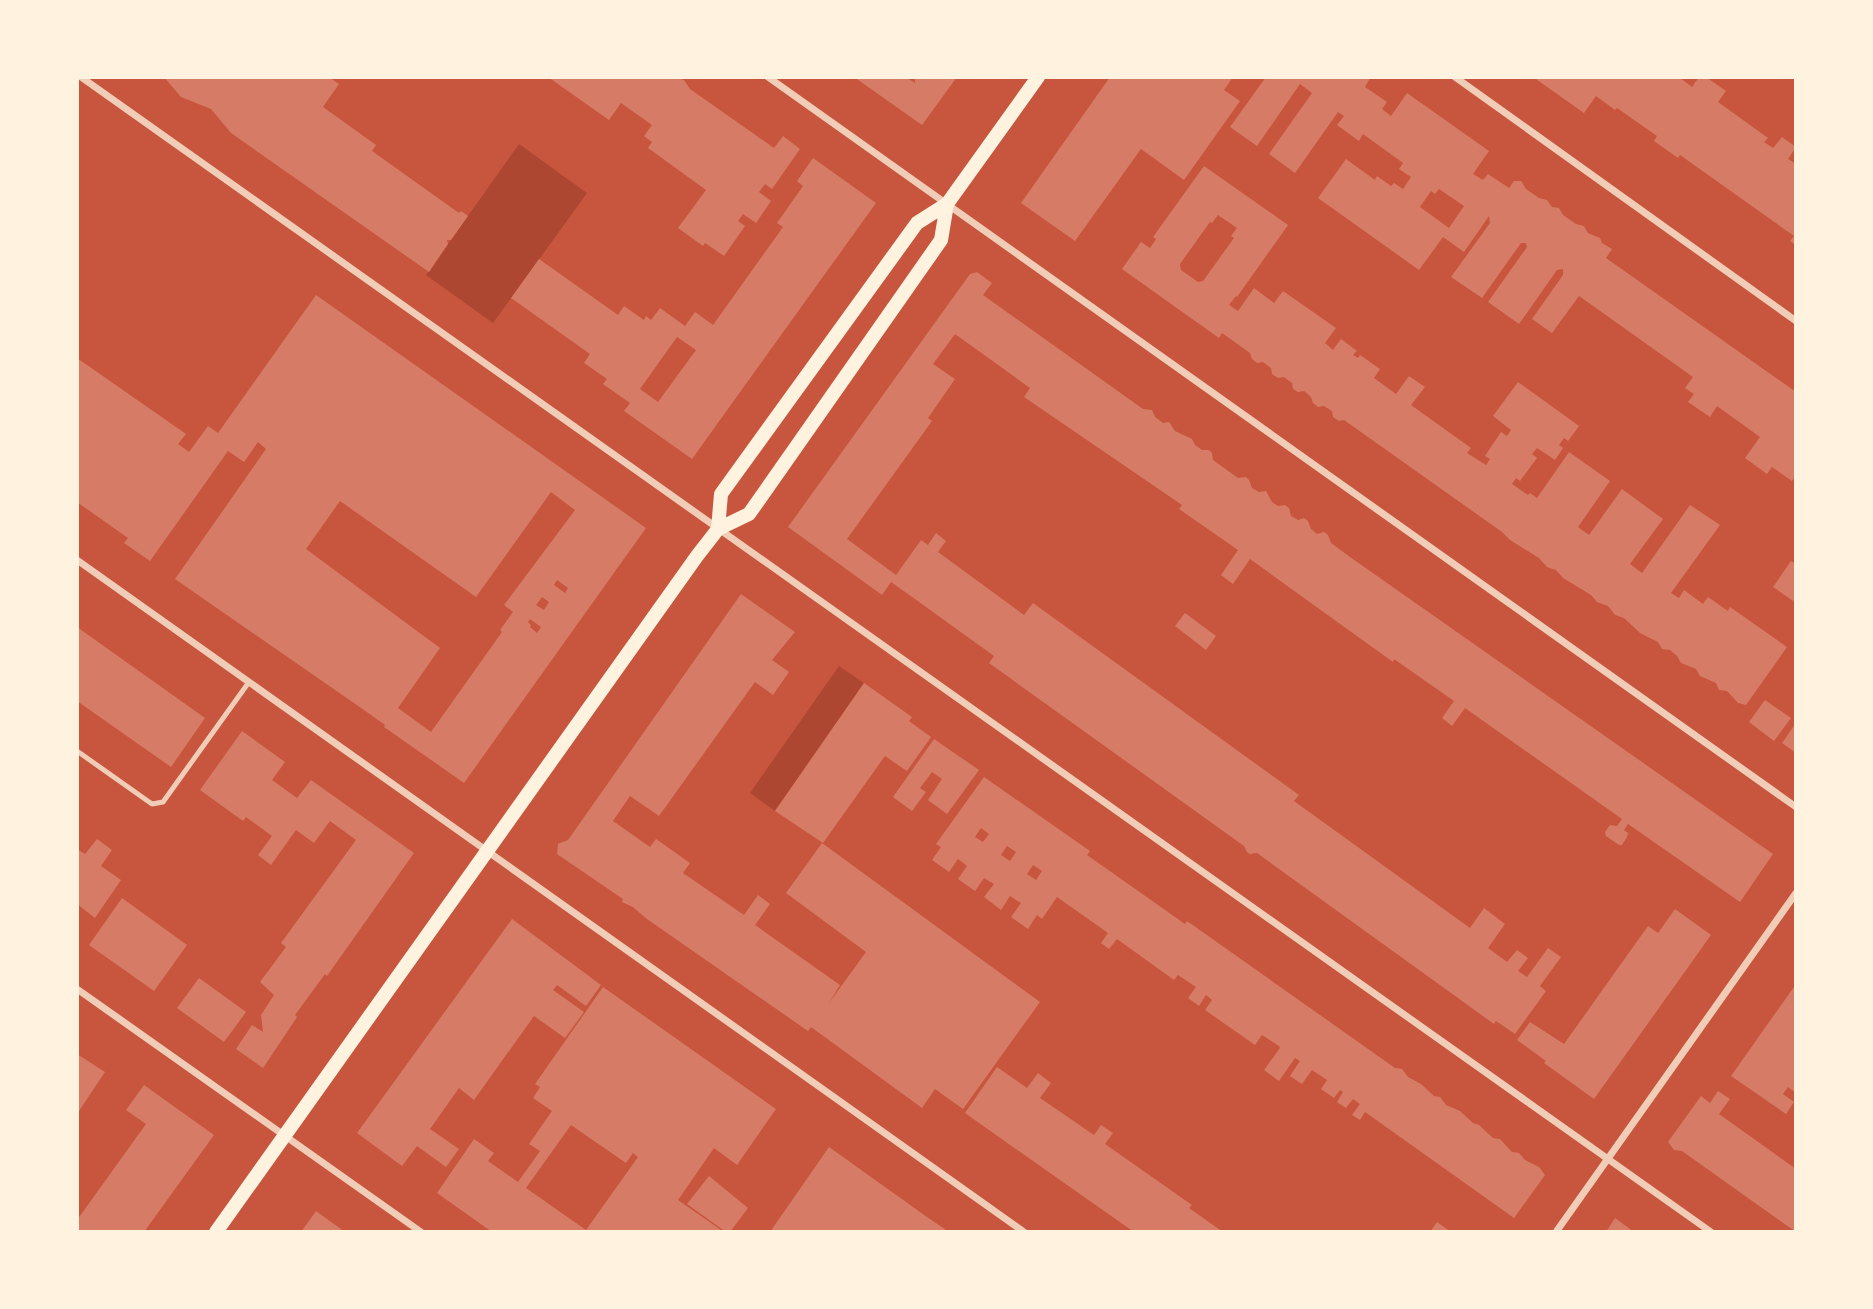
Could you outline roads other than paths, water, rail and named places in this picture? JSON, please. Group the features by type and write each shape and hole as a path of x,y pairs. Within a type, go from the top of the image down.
{"main road":[{"path":"718,529 721,494 917,223 947,204 1038,77"},
{"path":"216,1232 718,529 749,514 941,240 947,204"}],"street":[{"path":"81,77 1711,1232"},
{"path":"768,77 1796,807"},
{"path":"1455,77 1796,321"},
{"path":"77,560 1024,1232"},
{"path":"1556,1232 1796,893"},
{"path":"77,989 421,1232"}],"lane":[{"path":"77,751 152,804 163,802 249,682"}]}
